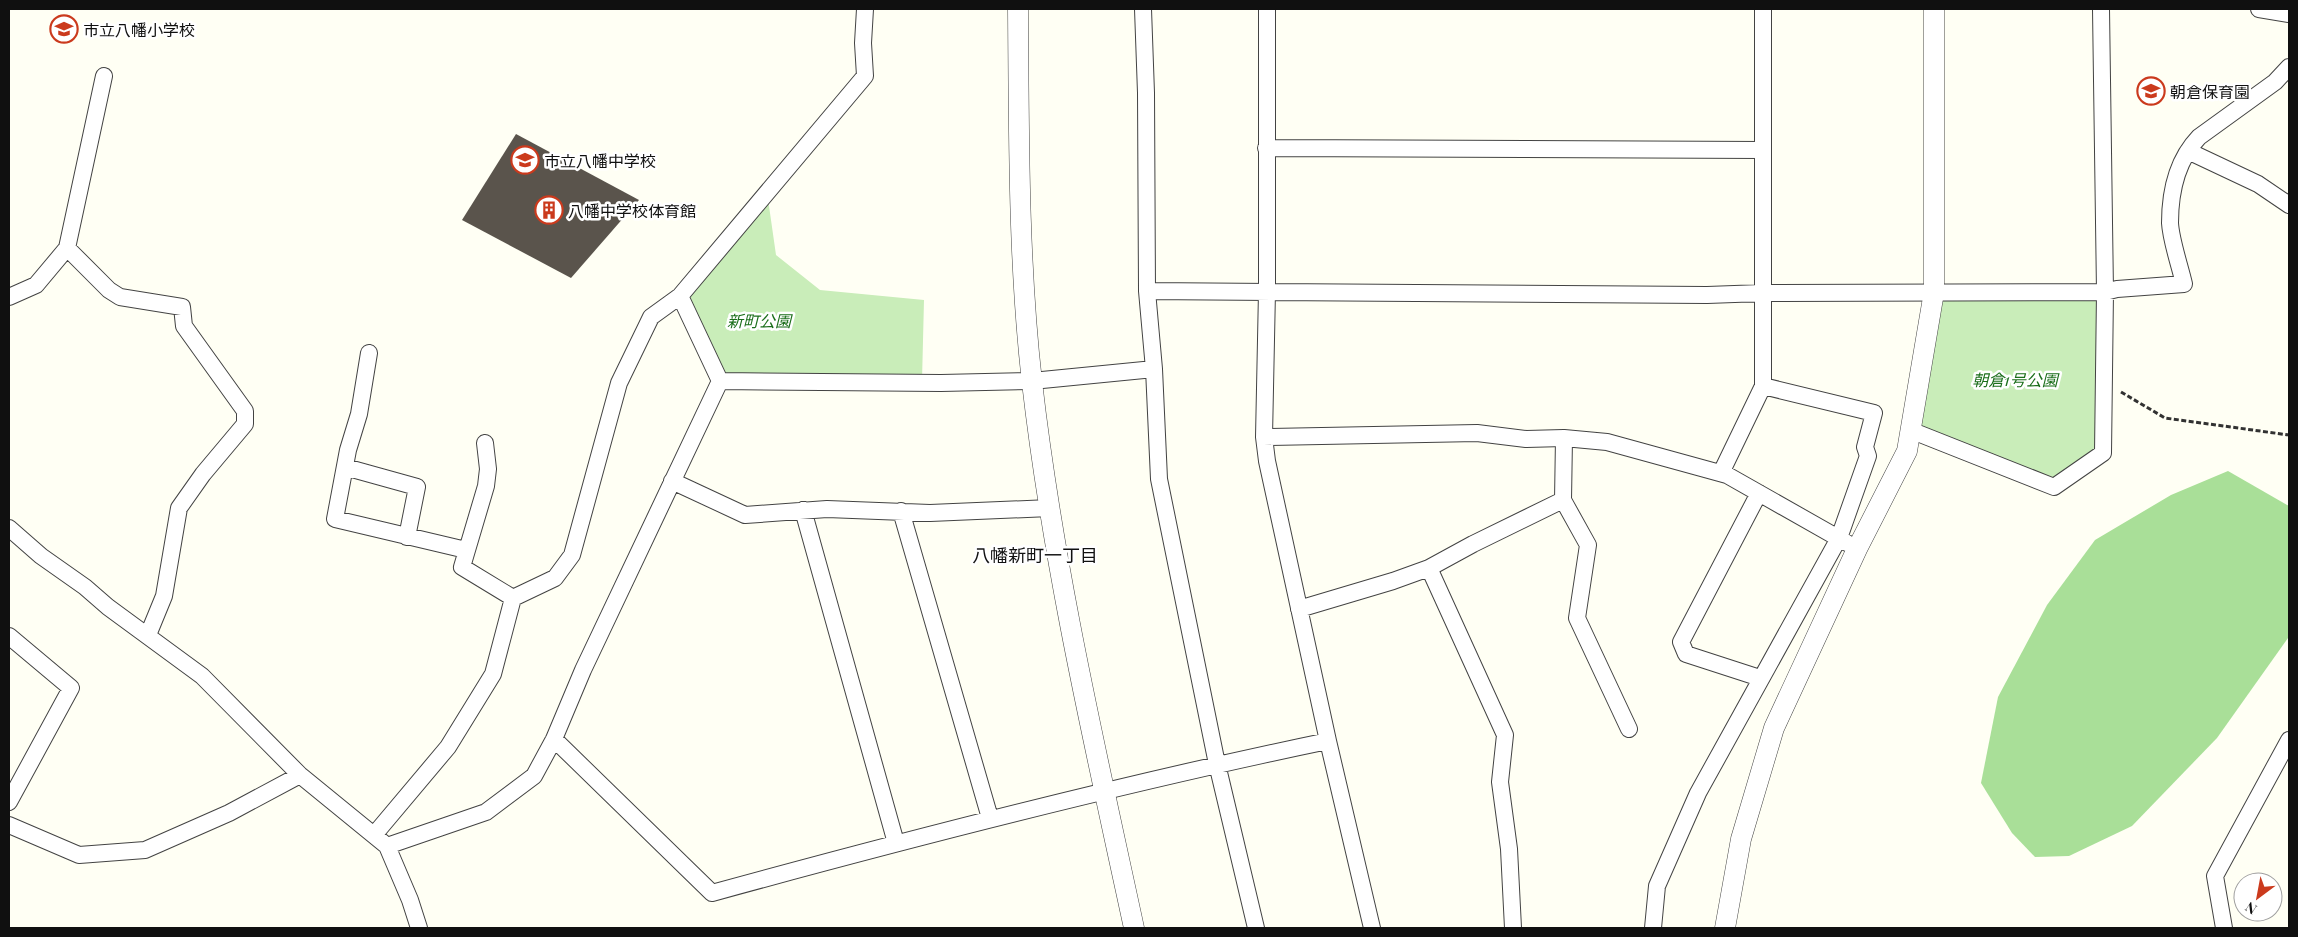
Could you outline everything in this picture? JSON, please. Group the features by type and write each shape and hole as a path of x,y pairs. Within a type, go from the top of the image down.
{"street":[{"path":"374,834 448,747 493,674 513,598 555,578 572,555 619,383 651,317 680,296 865,76 863,43 865,9"},
{"path":"1018,9 1020,198 1032,381 1068,618 1134,928"},
{"path":"1143,9 1146,93 1147,291 1154,369 1159,479 1217,764 1256,928"},
{"path":"1266,9 1267,291 1264,437 1267,461 1328,741 1372,928"},
{"path":"1721,473 1763,386 1763,9"},
{"path":"1725,928 1741,839 1774,728 1906,451 1934,292 1934,9"},
{"path":"1910,430 2054,487 2103,453 2105,292 2101,9"},
{"path":"2259,9 2289,14"},
{"path":"1147,291 1689,295 1762,292 2105,292 2117,289 2184,284 2170,224 2174,177 2188,151 2199,137 2275,82 2289,67"},
{"path":"9,297 36,285 66,248 104,76"},
{"path":"1266,148 1763,150"},
{"path":"2188,151 2258,184 2289,205"},
{"path":"66,248 109,290 120,298 182,308 184,326 245,411 244,424 178,508 164,596 148,635"},
{"path":"680,296 720,381"},
{"path":"369,353 359,414 345,467 335,519 466,550"},
{"path":"720,381 1032,381 1154,369"},
{"path":"387,846 486,812 534,776 554,739 583,670 720,381"},
{"path":"1653,928 1657,886 1698,793 1839,538 1868,456 1865,447 1874,413 1763,386"},
{"path":"1264,437 1477,434 1526,439 1564,438 1607,442 1721,473 1858,549"},
{"path":"1564,438 1563,500 1588,545 1577,618 1629,729"},
{"path":"485,443 488,469 486,486 462,567 513,598"},
{"path":"345,467 417,487 408,536"},
{"path":"672,481 745,514 827,509 930,513 1050,508"},
{"path":"1759,493 1681,642 1686,654 1760,678"},
{"path":"1299,609 1429,568 1563,500"},
{"path":"803,510 896,843"},
{"path":"900,511 990,818"},
{"path":"9,530 202,676 300,775 387,846 410,900 419,928"},
{"path":"1429,568 1505,735 1500,782 1509,849 1513,928"},
{"path":"9,636 72,688 9,802"},
{"path":"554,739 712,893 990,818 1106,792 1217,764 1328,741"},
{"path":"2224,928 2215,876 2289,740"},
{"path":"9,825 79,855 145,850 229,813 300,775"}],"path":[{"path":"2104,382 2165,418 2289,435"}],"green space":[{"name":"新町公園","path":"767,192 776,255 820,290 924,300 922,381 720,381 680,296"},
{"name":"朝倉1号公園","path":"1934,292 2105,292 2103,453 2054,487 1910,430"},
{"path":"2228,471 2289,506 2288,638 2217,738 2132,826 2069,856 2035,857 2012,833 1981,783 1998,697 2047,605 2095,540 2171,495"}],"building":[{"name":"八幡中学校体育館","path":"516,134 639,200 571,278 462,220"}],"place":[{"name":"市立八幡小学校","path":"64,29"},
{"name":"朝倉保育園","path":"2151,91"},
{"name":"市立八幡中学校","path":"525,160"},
{"name":"八幡中学校体育館","path":"549,210"}],"district":[{"name":"八幡新町一丁目","path":"1035,555"}]}
